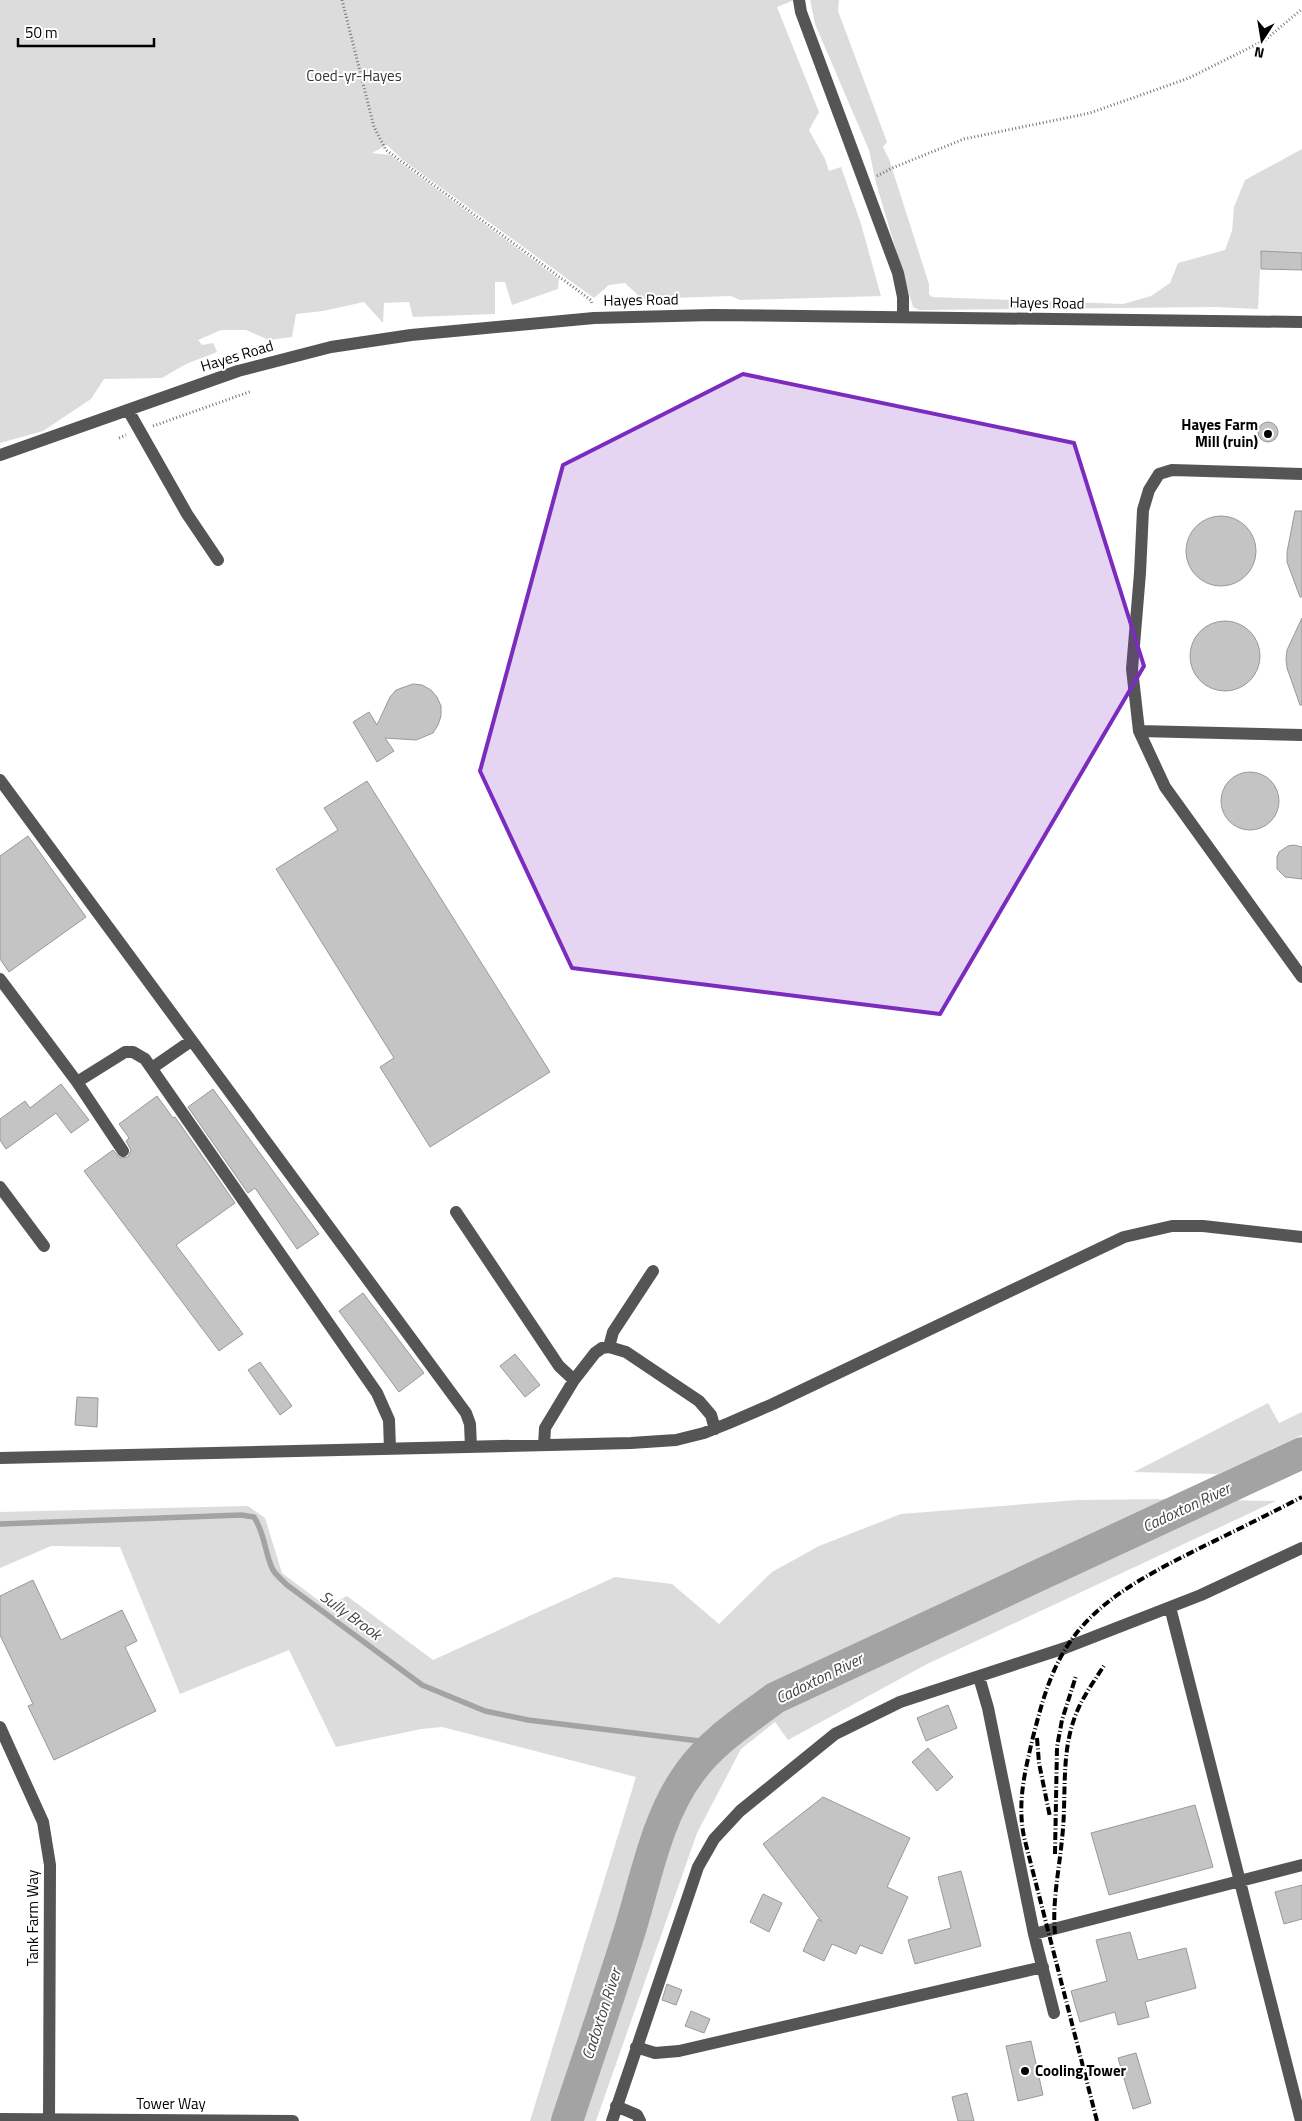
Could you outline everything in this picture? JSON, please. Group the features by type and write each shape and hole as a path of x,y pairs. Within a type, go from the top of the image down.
{"street":[{"path":"799,0 801,12 898,273 903,297 903,317"},
{"name":"Hayes Road","path":"0,455 238,371 331,347 411,335 594,318 712,315 1302,322"},
{"path":"128,410 187,514 218,560"},
{"path":"1302,474 1172,470 1159,474 1149,490 1143,510 1132,668 1138,732 1165,787 1302,977"},
{"path":"1138,732 1302,735"},
{"path":"0,780 466,1413 470,1424 471,1447"},
{"path":"0,980 77,1082 123,1150"},
{"path":"152,1068 191,1041"},
{"path":"77,1082 125,1052 140,1054 152,1068 377,1393 389,1420 390,1449"},
{"path":"0,1187 44,1246"},
{"path":"456,1212 559,1366 574,1380"},
{"path":"0,1458 471,1447 676,1440 715,1429 773,1404 1124,1237 1172,1226 1203,1226 1302,1237"},
{"path":"609,1347 613,1332 653,1271"},
{"path":"544,1445 545,1428 574,1380 595,1353 602,1348 609,1347 626,1352 699,1401 710,1415 715,1429"},
{"path":"612,2121 698,1867 704,1853 722,1829 745,1807 835,1734 900,1702 1065,1648 1170,1606 1302,1548"},
{"path":"1170,1606 1240,1880 1298,2086 1301,2121"},
{"path":"979,1676 988,1708 1034,1934 1054,2012"},
{"name":"Tank Farm Way","path":"0,1726 43,1822 50,1864 49,2120"},
{"path":"1034,1934 1302,1865"},
{"path":"636,2048 655,2053 679,2051 1043,1967"},
{"path":"616,2106 637,2115 640,2121"},
{"name":"Tower Way","path":"0,2119 293,2121"}],"path":[{"path":"342,0 374,127 386,150 591,300 594,318"},
{"path":"864,182 892,168 964,139 1090,113 1189,78 1265,40 1302,9"},
{"path":"119,438 252,391"}],"highlighted area":[{"path":"743,374 1074,443 1144,666 940,1014 572,968 480,771 563,465"}],"green space":[{"name":"Coed-yr-Hayes","path":"0,0 794,0 777,7 819,112 809,130 825,159 829,171 841,167 861,224 881,296 740,300 731,296 642,299 625,283 609,285 594,298 403,160 387,145 372,153 390,155 559,279 558,289 512,305 505,282 495,282 495,314 413,317 409,302 384,303 383,323 364,302 323,311 296,314 292,337 269,340 246,330 221,330 198,340 202,345 213,343 217,352 186,364 162,378 104,379 91,399 43,431 0,443"},
{"path":"810,0 839,0 838,11 887,142 883,147 889,159 929,284 929,294 932,297 1123,304 1151,296 1170,283 1178,263 1225,250 1232,231 1234,207 1245,180 1302,149 1302,253 1261,252 1258,309 1216,307 919,310 913,307 876,183 869,150 815,24"},
{"path":"1268,1403 1279,1423 1302,1412 1302,1435 1218,1474 1134,1472"},
{"path":"1077,1500 1276,1501 927,1664 788,1740 775,1722 741,1749 697,1833 596,2121 530,2121 636,1777 442,1727 421,1729 336,1747 289,1650 180,1694 120,1547 51,1546 0,1568 0,1512 248,1506 265,1518 282,1573 326,1606 347,1596 433,1660 615,1577 672,1584 719,1624 772,1572 819,1546 901,1514"}],"building":[{"path":"1261,251 1302,253 1302,270 1261,269"},
{"name":"Hayes Farm Mill (ruin)","path":"1268,422 1275,425 1278,432 1275,439 1268,442 1261,439 1258,432 1261,425"},
{"path":"1295,511 1302,511 1302,597 1300,597 1287,562 1287,552"},
{"path":"1221,516 1234,519 1246,526 1253,538 1256,551 1253,564 1246,576 1234,583 1221,586 1208,583 1196,576 1189,564 1186,551 1189,538 1196,526 1208,519"},
{"path":"1302,618 1302,705 1300,705 1287,668 1286,659 1287,650"},
{"path":"1225,621 1238,624 1250,631 1257,643 1260,656 1257,669 1250,681 1238,688 1225,691 1212,688 1200,681 1193,669 1190,656 1193,643 1200,631 1212,624"},
{"path":"413,684 422,685 431,690 437,697 441,706 441,716 438,725 433,733 416,740 385,738 394,751 377,762 353,722 369,712 377,725 390,697 396,690"},
{"path":"1244,772 1256,772 1271,780 1279,795 1279,807 1271,822 1256,830 1244,830 1229,822 1221,807 1221,795 1229,780"},
{"path":"367,781 550,1072 430,1147 380,1067 394,1058 276,869 338,830 324,808"},
{"path":"28,836 86,917 9,972 0,959 0,856"},
{"path":"1288,846 1302,847 1302,879 1285,877 1277,869 1279,852"},
{"path":"61,1084 89,1120 71,1133 56,1113 6,1149 0,1140 0,1119 25,1101 30,1108"},
{"path":"213,1089 319,1234 297,1249 255,1188 248,1193 188,1107"},
{"path":"157,1096 173,1118 175,1117 235,1203 176,1245 243,1334 219,1351 84,1171 113,1150 120,1158 128,1157 131,1150 126,1141 129,1138 119,1124"},
{"path":"363,1293 424,1373 399,1392 339,1311"},
{"path":"515,1354 540,1385 525,1397 500,1366"},
{"path":"260,1362 292,1406 280,1415 248,1370"},
{"path":"77,1397 98,1398 97,1427 75,1425"},
{"path":"33,1580 61,1640 122,1610 137,1641 125,1647 156,1711 54,1760 28,1706 33,1704 0,1635 0,1596"},
{"path":"948,1705 957,1728 926,1741 917,1718"},
{"path":"928,1748 953,1777 937,1791 912,1762"},
{"path":"823,1797 910,1838 887,1887 908,1897 882,1954 860,1945 856,1954 832,1944 824,1961 803,1951 818,1919 822,1922 763,1844"},
{"path":"1195,1805 1213,1867 1109,1895 1091,1833"},
{"path":"961,1871 981,1946 915,1964 908,1940 951,1928 938,1877"},
{"path":"1302,1885 1302,1919 1284,1924 1275,1892"},
{"path":"763,1894 782,1903 769,1932 750,1922"},
{"path":"1130,1932 1138,1960 1186,1948 1196,1988 1145,2002 1149,2017 1118,2025 1115,2012 1080,2022 1071,1991 1107,1981 1096,1940"},
{"path":"667,1984 682,1990 676,2005 662,2000"},
{"path":"691,2011 710,2019 704,2033 685,2026"},
{"name":"Cooling Tower","path":"1031,2041 1043,2095 1018,2101 1006,2046"},
{"path":"1136,2053 1151,2103 1133,2109 1118,2058"},
{"path":"967,2093 974,2121 958,2121 952,2097"}],"waterway":[{"name":"Cadoxton River","path":"567,2121 661,1828 679,1789 708,1750 775,1698 1302,1453"},
{"name":"Sully Brook","path":"0,1524 241,1515 254,1517 261,1531 270,1563 279,1578 422,1685 485,1711 528,1720 716,1743"}],"railway":[{"path":"1097,2121 1022,1824 1021,1811 1025,1774 1046,1691 1066,1648 1093,1615 1110,1601 1165,1566 1302,1497"},
{"path":"1055,1934 1055,1898 1061,1851 1068,1744 1079,1707 1105,1664"},
{"path":"1055,1854 1057,1747 1062,1720 1076,1676"},
{"path":"1037,1738 1039,1763 1050,1817"}],"place":[{"name":"Hayes Farm Mill (ruin)","path":"1268,434"},
{"name":"Cooling Tower","path":"1025,2071"}]}
